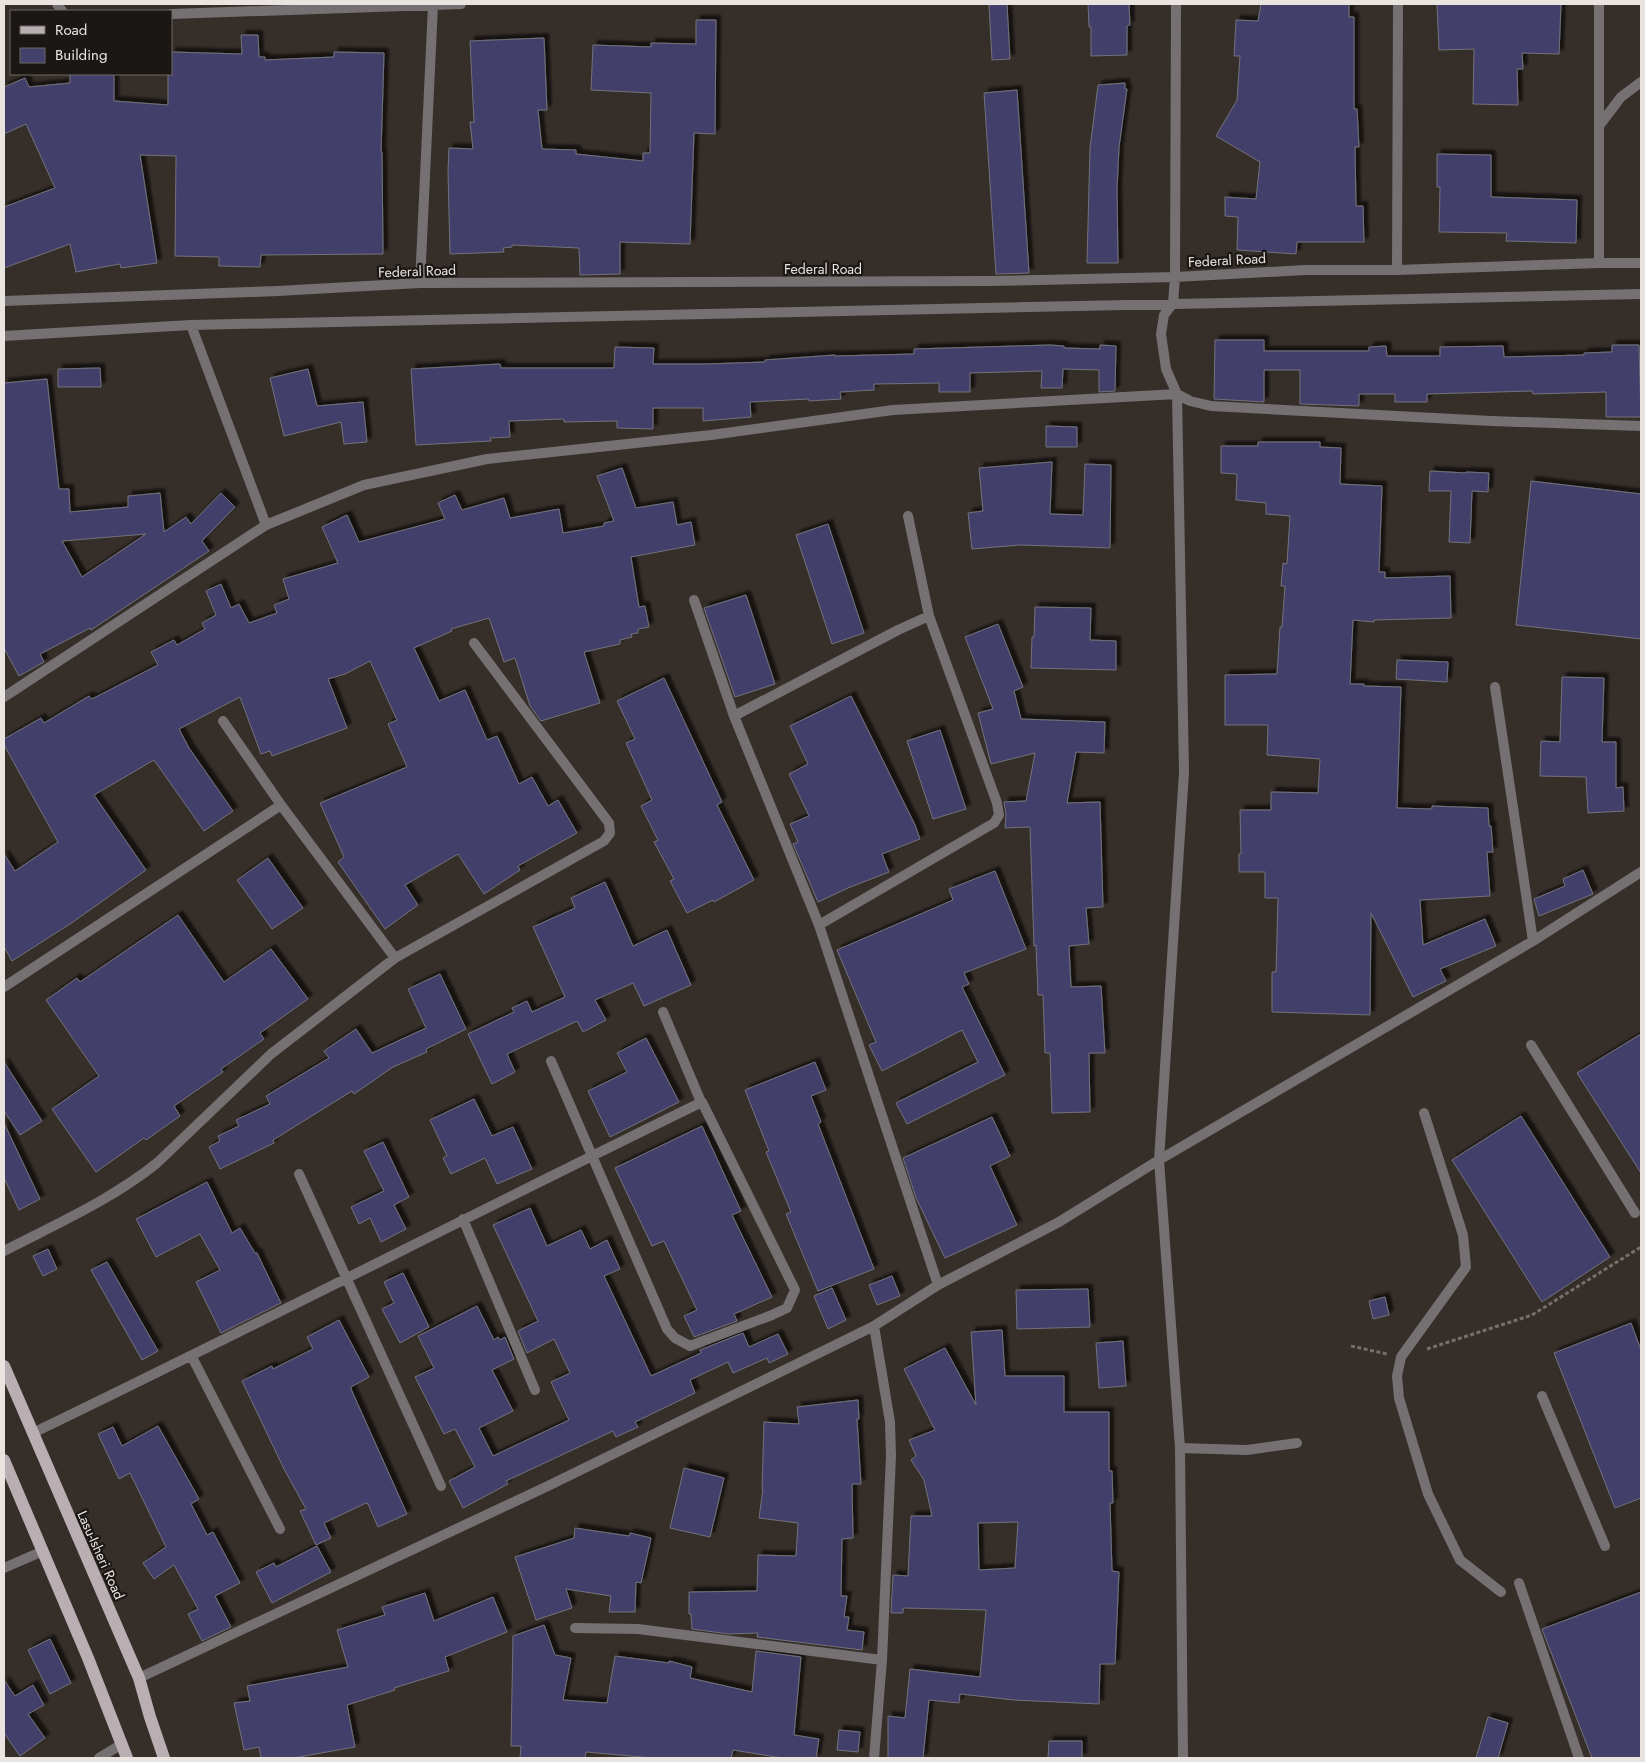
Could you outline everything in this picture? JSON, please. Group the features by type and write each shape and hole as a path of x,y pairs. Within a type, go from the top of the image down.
{"main road":[{"name":"Lasu-Isheri Road","path":"4,1366 139,1678 164,1758"},
{"path":"4,1460 127,1758"}],"street":[{"path":"172,14 213,8 461,4"},
{"path":"1176,4 1175,277 1173,303 1164,315 1161,334 1166,369 1177,394 1184,772 1159,1160 1180,1448 1183,1758"},
{"path":"1397,270 1398,4"},
{"path":"1599,4 1599,262"},
{"path":"420,283 433,5"},
{"path":"1599,126 1621,97 1641,82"},
{"name":"Federal Road","path":"4,301 278,291 420,283 852,283 1175,277 1305,270 1397,270 1599,262 1641,263"},
{"path":"4,336 191,325 1641,294"},
{"path":"191,325 266,525"},
{"path":"4,697 266,525 364,485 487,459 711,435 893,410 1177,394 1190,401 1211,406 1491,421 1641,426"},
{"path":"819,924 994,823 999,815 997,803 929,616 908,516"},
{"path":"694,600 734,716 819,924 938,1285"},
{"path":"734,716 898,630 929,616"},
{"path":"4,1251 138,1179 271,1054 395,958 604,841 610,833 609,823 474,643"},
{"path":"1495,687 1533,941"},
{"path":"223,722 281,805 395,958"},
{"path":"4,987 281,805"},
{"path":"139,1678 550,1484 874,1326 938,1285 1059,1222 1159,1160 1533,941 1641,872"},
{"path":"550,1061 667,1329 675,1338 690,1346 772,1315 787,1308 795,1290 701,1102 664,1012"},
{"path":"1531,1045 1635,1213"},
{"path":"33,1433 192,1357 463,1219 701,1102"},
{"path":"1424,1113 1463,1235 1466,1268 1402,1357 1397,1376 1399,1398 1428,1494 1460,1560 1501,1592"},
{"path":"299,1174 441,1486"},
{"path":"463,1219 535,1390"},
{"path":"874,1326 890,1422 891,1447 882,1660 874,1758"},
{"path":"192,1357 280,1529"},
{"path":"1542,1396 1605,1546"},
{"path":"1180,1448 1247,1450 1297,1443"},
{"path":"4,1568 43,1551"},
{"path":"1519,1584 1579,1758"},
{"path":"575,1628 638,1629 882,1660"},
{"path":"98,1758 122,1744"}],"path":[{"path":"1351,1346 1402,1357 1532,1315 1641,1247"}],"building":[{"path":"1007,4 1010,59 992,60 989,5"},
{"path":"1088,4 1129,4 1130,25 1127,26 1127,55 1091,56 1091,27 1089,27"},
{"path":"1261,4 1349,4 1349,17 1354,17 1354,109 1357,109 1359,147 1355,147 1356,206 1363,206 1364,242 1297,242 1296,254 1237,250 1238,217 1225,216 1225,197 1256,199 1260,162 1216,136 1237,100 1240,56 1234,56 1236,20 1258,21"},
{"path":"1437,4 1561,4 1559,54 1522,53 1523,69 1517,69 1518,105 1473,104 1474,49 1439,50"},
{"path":"696,20 716,20 715,134 694,133 690,244 620,242 620,274 580,275 579,248 512,245 512,247 503,248 504,252 450,254 449,148 473,149 470,122 474,122 470,41 544,38 547,110 538,110 542,149 576,150 576,154 643,161 643,153 650,153 651,93 591,90 593,45 651,47 651,43 696,44"},
{"path":"241,35 258,35 259,57 265,57 265,60 334,57 334,52 384,53 381,152 383,254 261,255 260,267 219,266 219,257 175,256 176,156 140,155 157,263 121,268 120,264 76,272 70,244 4,268 4,207 55,188 26,124 4,134 4,87 25,78 29,87 70,83 70,75 114,75 114,101 168,105 168,75 172,75 172,52 242,54"},
{"path":"1125,83 1125,89 1127,89 1119,147 1117,189 1118,263 1087,263 1090,148 1098,85"},
{"path":"1017,90 1029,273 996,274 984,93"},
{"path":"1437,154 1491,155 1491,197 1577,200 1576,243 1506,241 1507,233 1439,232 1440,187 1437,187"},
{"path":"1215,340 1264,340 1264,351 1369,351 1369,347 1386,346 1387,356 1440,356 1440,347 1503,346 1504,357 1584,355 1584,353 1612,352 1612,345 1639,345 1641,417 1606,417 1606,392 1533,394 1532,391 1427,394 1427,402 1395,402 1395,394 1359,394 1359,406 1300,404 1300,370 1264,370 1264,402 1214,399"},
{"path":"1100,345 1116,346 1115,391 1099,392 1099,370 1063,369 1062,388 1041,388 1042,371 970,373 970,392 939,392 939,383 874,384 874,390 840,392 841,399 750,402 751,417 703,421 703,408 653,408 653,429 617,428 617,421 564,422 564,419 509,421 510,437 490,438 491,441 416,445 411,369 500,364 501,368 614,368 615,347 654,348 653,364 706,364 765,362 765,360 835,355 914,354 914,349 1064,346 1064,348 1100,349"},
{"path":"100,368 101,387 58,387 58,369"},
{"path":"308,369 317,406 363,402 367,442 344,444 341,422 284,436 270,378"},
{"path":"47,379 59,489 69,489 70,512 128,507 128,496 160,493 164,532 186,517 191,524 221,493 235,507 202,541 209,551 91,630 90,628 40,654 44,662 19,676 4,648 4,383","holes":["146,534 82,577 62,541"]},
{"path":"1046,426 1077,427 1077,447 1046,447"},
{"path":"1258,442 1320,442 1320,447 1341,448 1340,484 1382,486 1379,572 1385,572 1385,578 1450,576 1451,618 1374,620 1374,622 1353,620 1350,684 1401,687 1397,808 1432,809 1432,806 1488,808 1493,852 1487,852 1490,896 1420,900 1423,945 1485,919 1496,946 1440,969 1446,981 1413,997 1371,913 1370,1015 1272,1012 1272,972 1276,972 1278,898 1265,898 1265,872 1239,872 1239,854 1241,854 1240,810 1271,810 1271,792 1318,793 1320,759 1267,755 1268,725 1225,725 1225,675 1277,674 1285,586 1281,586 1283,563 1287,564 1290,516 1266,514 1266,503 1236,500 1237,474 1221,473 1221,446 1258,446"},
{"path":"1052,462 1050,514 1083,515 1085,464 1111,465 1110,548 1020,545 972,549 968,513 983,511 979,468"},
{"path":"622,468 636,508 673,502 677,525 691,522 695,545 631,557 639,607 645,606 649,627 638,629 638,633 631,634 632,637 620,640 620,644 584,652 600,703 541,721 530,706 515,658 504,662 489,618 451,629 452,631 414,648 439,701 465,690 487,740 497,736 519,784 532,777 548,806 558,800 577,833 518,866 520,870 484,894 458,854 405,885 418,905 385,929 338,862 344,857 320,803 407,767 388,724 397,720 370,661 345,674 328,679 347,728 272,756 270,751 261,754 240,697 179,729 189,748 233,811 204,831 154,760 94,795 146,870 73,922 12,961 4,947 4,854 15,871 58,842 4,745 4,739 41,718 44,723 89,696 92,699 158,665 151,652 174,640 177,645 205,629 202,623 216,615 206,591 221,584 231,608 239,604 249,623 277,613 274,605 289,599 283,579 338,563 322,527 347,515 359,542 445,519 438,503 455,495 462,510 504,498 510,518 559,509 563,533 604,526 604,523 614,521 597,476"},
{"path":"1430,471 1489,473 1488,492 1472,491 1470,543 1449,542 1451,491 1429,491"},
{"path":"1531,481 1641,494 1641,639 1516,625"},
{"path":"828,524 864,633 832,644 796,535"},
{"path":"746,595 775,684 735,697 704,608"},
{"path":"1035,607 1091,608 1090,640 1116,641 1116,670 1031,668"},
{"path":"998,624 1023,687 1014,691 1021,719 1105,722 1104,753 1076,752 1067,803 1100,802 1103,907 1086,908 1089,944 1069,946 1071,987 1101,986 1105,1053 1089,1053 1090,1112 1052,1113 1050,1053 1045,1053 1043,995 1038,995 1036,945 1034,946 1030,827 1005,828 1006,814 1004,802 1026,801 1035,753 991,764 978,713 993,709 965,637"},
{"path":"1397,660 1448,662 1447,682 1396,679"},
{"path":"1562,677 1604,678 1602,742 1616,742 1616,788 1623,787 1624,811 1588,813 1586,777 1540,776 1541,741 1560,742"},
{"path":"664,678 722,802 717,805 754,880 714,902 713,900 687,913 670,881 674,879 654,842 658,840 641,806 652,800 626,743 635,739 617,701"},
{"path":"851,696 915,825 920,839 882,854 889,872 818,902 793,844 798,842 790,824 809,816 789,774 808,764 790,726"},
{"path":"940,730 966,809 933,819 907,741"},
{"path":"268,858 303,908 272,929 237,880"},
{"path":"1583,870 1593,894 1539,916 1534,899 1565,886 1563,879"},
{"path":"995,871 1026,949 964,973 969,984 962,987 1005,1075 907,1124 896,1103 978,1062 962,1030 882,1071 869,1045 876,1042 837,950 953,900 949,889"},
{"path":"605,882 633,946 667,930 691,985 644,1006 633,983 595,1000 606,1020 583,1032 577,1021 507,1054 515,1072 492,1084 468,1034 514,1012 512,1008 527,1001 532,1012 565,997 533,927 575,908 571,898"},
{"path":"178,915 224,982 271,949 308,999 260,1033 264,1039 221,1069 223,1072 174,1106 180,1116 146,1140 144,1138 96,1172 52,1109 99,1076 46,1000 77,978 80,982"},
{"path":"440,974 466,1029 426,1049 427,1052 393,1067 354,1094 352,1091 273,1140 274,1143 220,1169 209,1147 220,1141 218,1136 239,1126 236,1120 270,1104 266,1096 329,1058 324,1051 356,1029 372,1053 426,1028 408,989"},
{"path":"1641,1034 1641,1173 1577,1073"},
{"path":"646,1038 679,1102 610,1137 588,1091 627,1072 617,1053"},
{"path":"4,1062 42,1121 20,1135 4,1111"},
{"path":"815,1062 826,1090 811,1096 821,1122 818,1124 874,1269 818,1291 786,1214 791,1212 766,1152 769,1151 745,1090"},
{"path":"474,1099 492,1136 513,1127 532,1169 497,1184 485,1158 451,1174 443,1158 447,1156 430,1120"},
{"path":"1521,1116 1610,1257 1542,1302 1452,1160"},
{"path":"992,1117 1010,1156 990,1166 1017,1225 945,1258 916,1198 903,1158"},
{"path":"4,1123 40,1199 19,1210 4,1178"},
{"path":"702,1126 741,1211 732,1215 772,1297 734,1314 737,1321 694,1337 684,1316 697,1310 664,1241 652,1246 615,1168"},
{"path":"383,1142 409,1197 394,1205 406,1229 381,1242 370,1218 359,1224 351,1207 384,1191 364,1151"},
{"path":"207,1182 232,1233 240,1228 255,1253 257,1253 281,1303 221,1333 196,1282 220,1270 200,1234 156,1257 136,1219"},
{"path":"530,1208 547,1246 581,1230 590,1249 607,1240 620,1269 604,1276 651,1376 701,1353 700,1350 743,1333 749,1347 778,1334 788,1354 769,1363 767,1358 733,1373 728,1362 690,1380 695,1393 635,1422 638,1427 616,1437 613,1431 506,1481 508,1484 463,1508 449,1481 475,1467 455,1429 444,1434 415,1377 434,1368 418,1336 477,1306 494,1340 498,1337 500,1340 505,1337 514,1359 492,1370 513,1411 479,1428 493,1456 569,1420 551,1382 570,1373 554,1339 527,1353 518,1331 538,1321 493,1225"},
{"path":"48,1249 57,1269 43,1276 33,1256"},
{"path":"107,1262 158,1351 142,1360 91,1270"},
{"path":"403,1273 429,1327 400,1343 382,1309 394,1303 384,1282"},
{"path":"892,1276 900,1296 877,1305 869,1285"},
{"path":"832,1288 846,1320 828,1329 814,1296"},
{"path":"1088,1289 1090,1327 1017,1329 1016,1290"},
{"path":"1385,1297 1389,1315 1373,1319 1369,1301"},
{"path":"339,1320 369,1377 351,1387 351,1389 407,1514 378,1527 366,1503 324,1523 331,1538 316,1545 300,1511 306,1509 284,1469 242,1381 272,1366 273,1369 313,1349 307,1337"},
{"path":"1631,1323 1641,1350 1641,1498 1615,1508 1554,1353"},
{"path":"1002,1330 1005,1376 1064,1376 1064,1412 1109,1412 1109,1471 1112,1471 1113,1503 1110,1503 1112,1571 1119,1572 1115,1664 1100,1664 1099,1704 1014,1700 960,1694 959,1703 929,1700 923,1758 888,1758 888,1716 905,1718 910,1669 980,1677 986,1610 903,1608 903,1613 891,1613 893,1575 908,1576 911,1516 932,1516 924,1480 911,1460 916,1456 909,1440 935,1430 904,1369 945,1348 976,1405 971,1332","holes":["1018,1522 1015,1568 979,1570 978,1523"]},
{"path":"1123,1341 1126,1386 1099,1388 1096,1343"},
{"path":"858,1400 859,1419 857,1419 861,1484 852,1484 853,1538 842,1539 841,1596 847,1596 844,1617 849,1617 847,1630 864,1632 862,1650 757,1637 758,1633 729,1634 692,1629 691,1614 689,1614 689,1592 757,1591 758,1555 796,1556 798,1523 759,1518 763,1489 764,1422 799,1424 797,1407"},
{"path":"158,1426 199,1499 191,1504 207,1535 213,1532 240,1583 215,1596 231,1627 202,1641 188,1614 198,1609 174,1565 154,1579 143,1563 166,1547 130,1473 119,1479 98,1434 113,1427 122,1446"},
{"path":"684,1468 724,1478 710,1537 670,1528"},
{"path":"575,1528 629,1536 630,1533 651,1538 641,1583 636,1582 635,1612 609,1612 611,1596 566,1589 572,1608 536,1620 515,1557 574,1538"},
{"path":"317,1546 331,1572 272,1603 256,1572 274,1563 276,1567"},
{"path":"1641,1592 1641,1758 1592,1758 1542,1629"},
{"path":"425,1593 434,1621 493,1597 507,1632 445,1657 449,1671 347,1705 355,1747 293,1758 261,1758 259,1747 244,1750 234,1703 250,1701 247,1686 348,1667 337,1630 385,1615 382,1607"},
{"path":"544,1625 555,1655 571,1658 563,1700 607,1703 615,1656 669,1663 669,1661 692,1667 690,1678 752,1692 756,1651 801,1657 794,1735 819,1739 816,1758 782,1758 733,1750 731,1758 653,1758 586,1752 585,1758 520,1758 521,1746 511,1746 513,1636"},
{"path":"50,1639 71,1683 50,1694 28,1650"},
{"path":"4,1680 15,1696 33,1685 44,1705 28,1714 45,1738 20,1756 4,1733"},
{"path":"1488,1717 1508,1723 1498,1758 1476,1758"},
{"path":"839,1730 860,1732 858,1752 837,1750"},
{"path":"1049,1741 1082,1741 1082,1758 1048,1758"}]}
